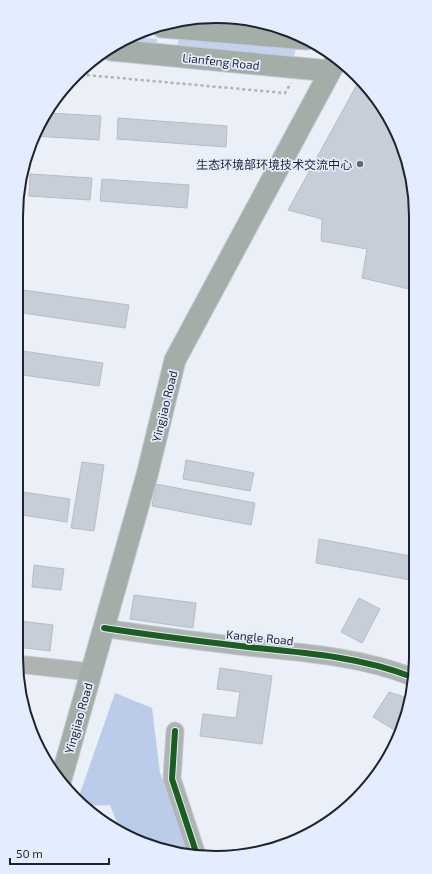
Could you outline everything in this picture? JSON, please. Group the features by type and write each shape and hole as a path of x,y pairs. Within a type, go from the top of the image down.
{"main road":[{"path":"174,28 289,37"},
{"name":"Lianfeng Road","path":"118,51 300,68 334,64"},
{"name":"Yingjiao Road","path":"63,774 147,475 175,360 334,64"}],"street":[{"name":"Kangle Road","path":"104,628 168,638 319,654 394,670 408,676"},
{"path":"23,665 92,672"},
{"path":"175,732 172,779 195,850"}],"path":[{"path":"85,75 285,93 300,68"}],"shaded area":[{"path":"143,37 157,39 157,47 128,45"},
{"path":"179,37 296,47 294,56 177,48"},
{"path":"115,693 152,708 160,773 190,849 154,841 119,825 110,805 92,806 80,794"}],"building":[{"name":"生态环境部环境技术交流中心","path":"357,85 369,99 383,120 399,154 409,203 409,289 362,278 367,249 321,241 322,219 288,210"},
{"path":"53,113 101,116 99,140 41,136"},
{"path":"118,118 227,126 226,147 117,139"},
{"path":"30,174 92,178 90,200 29,196"},
{"path":"102,179 189,185 187,208 100,201"},
{"path":"23,290 129,305 125,328 23,313"},
{"path":"23,351 103,363 99,386 23,375"},
{"path":"186,460 254,473 250,491 183,479"},
{"path":"82,462 104,465 94,531 71,528"},
{"path":"156,484 255,503 251,525 152,506"},
{"path":"23,492 70,499 67,522 23,515"},
{"path":"319,539 409,556 409,580 316,563"},
{"path":"34,565 64,569 61,590 32,587"},
{"path":"134,595 196,603 193,628 130,619"},
{"path":"359,598 380,609 362,643 341,632"},
{"path":"23,621 53,625 50,651 23,648"},
{"path":"220,668 272,676 262,744 200,736 203,714 236,718 240,692 217,689"},
{"path":"389,692 405,697 395,730 373,717"}],"cycle path":[{"path":"104,628 180,639 336,657 375,665 408,676"},
{"path":"175,731 172,779 195,850"}],"place":[{"name":"生态环境部环境技术交流中心","path":"360,164"}]}
